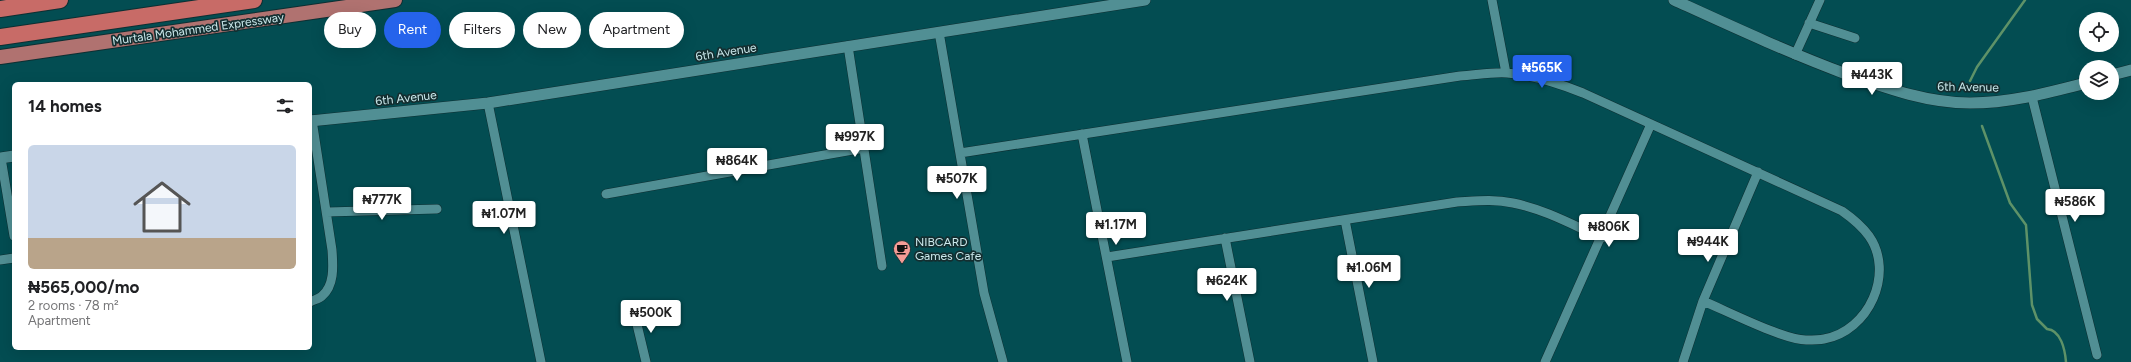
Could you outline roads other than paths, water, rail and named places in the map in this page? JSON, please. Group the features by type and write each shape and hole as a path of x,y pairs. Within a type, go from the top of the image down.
{"highway":[{"path":"1,8 60,0"},
{"name":"Murtala Mohammed Expressway","path":"0,38 17,34 254,0"},
{"name":"Murtala Mohammed Expressway","path":"0,57 395,0"}],"street":[{"name":"6th Avenue","path":"312,121 488,103 1145,0"},
{"path":"1492,0 1506,73"},
{"name":"6th Avenue","path":"1674,0 1795,55 1875,84 1929,99 1970,103 2006,101 2032,97 2079,85"},
{"path":"1795,55 1820,0"},
{"path":"1809,23 1855,38"},
{"path":"939,32 984,293 1003,362"},
{"path":"848,46 882,266"},
{"path":"2119,74 2131,70"},
{"path":"960,153 1460,76 1506,73 1550,80 1842,211 1857,222 1869,236 1877,254 1879,270 1878,286 1871,304 1860,320 1843,332 1825,339 1804,340 1786,336 1704,301"},
{"path":"2032,97 2097,355"},
{"path":"488,103 541,362"},
{"path":"1545,362 1602,238 1651,124"},
{"path":"312,127 332,250 331,281 322,297 312,301"},
{"path":"1082,134 1127,362"},
{"path":"606,194 864,148"},
{"path":"12,156 0,158 12,225"},
{"path":"1683,362 1704,301 1758,172"},
{"path":"1107,257 1457,202 1485,200 1511,203 1532,208 1602,238"},
{"path":"326,212 437,209"},
{"path":"1345,220 1373,362"},
{"path":"1225,238 1250,362"},
{"path":"0,260 12,258"},
{"path":"634,312 646,362"}],"waterway":[{"path":"1970,81 1977,67 2025,0"},
{"path":"1982,126 2010,203 2026,225 2032,305 2037,319 2047,329 2052,330 2059,337 2065,352 2066,362"}],"place":[{"name":"NIBCARD Games Cafe","path":"902,264"}]}
